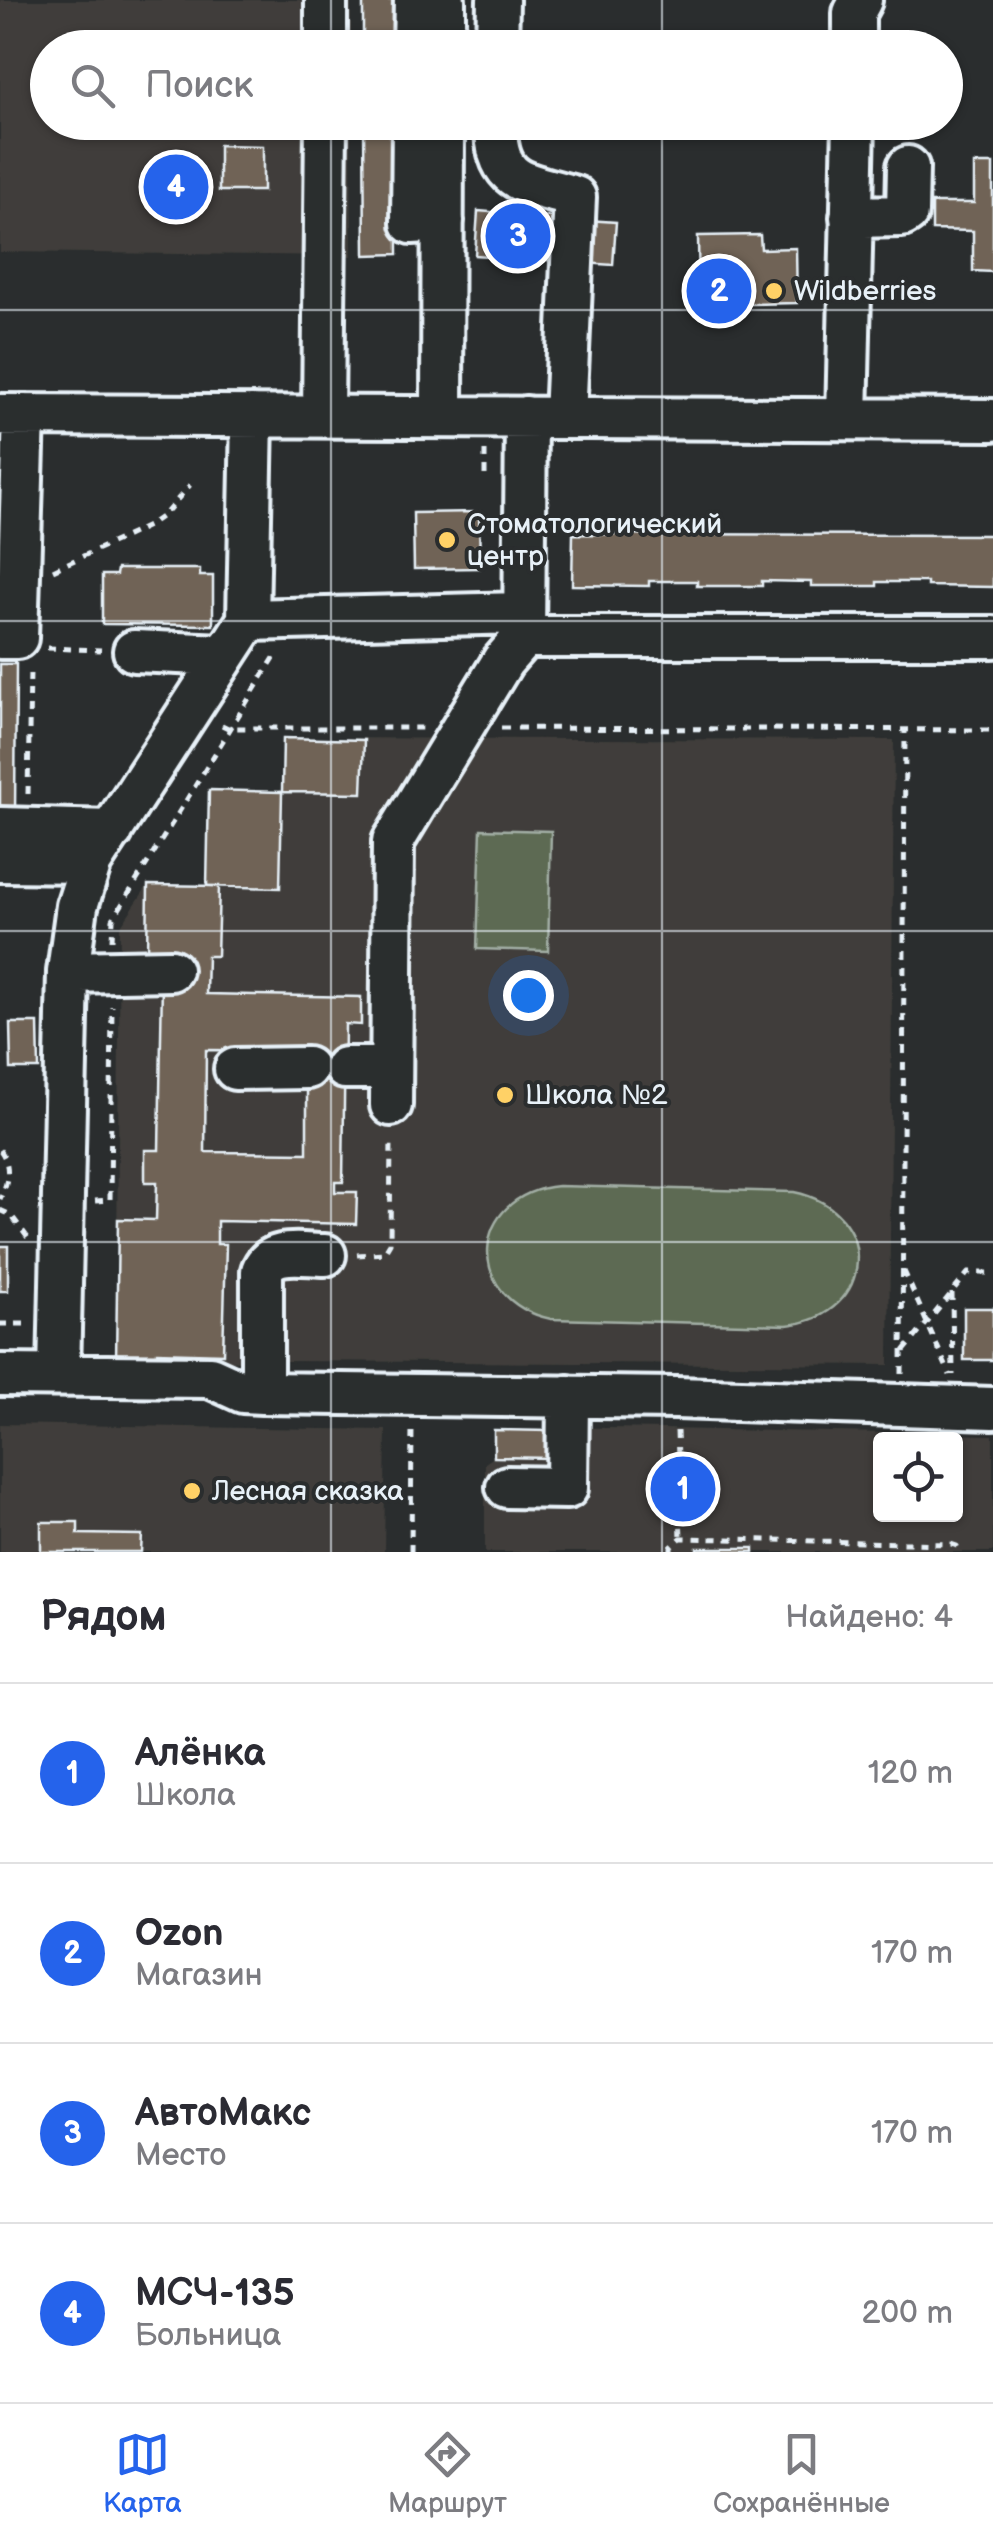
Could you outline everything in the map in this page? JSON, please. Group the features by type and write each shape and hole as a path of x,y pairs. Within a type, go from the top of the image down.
{"street":[{"path":"326,0 326,30"},
{"path":"414,0 414,30"},
{"path":"444,0 444,30"},
{"path":"497,30 498,0"},
{"path":"854,30 854,13 860,0"},
{"path":"323,416 326,140"},
{"path":"413,140 412,222 443,220"},
{"path":"442,417 444,140"},
{"path":"235,1069 326,1068 391,1086 393,842 524,625 575,198 516,180 502,166 496,140"},
{"path":"847,419 853,140"},
{"path":"851,217 907,213 908,167"},
{"path":"0,638 17,638 12,415 993,420"},
{"path":"59,1374 68,972 77,906 102,847 248,620 252,416"},
{"path":"248,620 298,618 993,637"},
{"path":"134,651 223,655"},
{"path":"14,828 102,847"},
{"path":"0,861 102,847"},
{"path":"68,972 172,970"},
{"path":"262,1393 262,1271 266,1260 276,1255 325,1255"},
{"path":"0,1375 210,1377 243,1392 262,1393 676,1398 993,1408"},
{"path":"507,1487 567,1488 568,1396"}],"path":[{"path":"485,444 485,482"},
{"path":"18,585 148,526 165,514 190,484"},
{"path":"62,1201 110,1200 113,919 298,618"},
{"path":"49,648 134,651"},
{"path":"14,828 30,665"},
{"path":"190,708 228,728 993,730"},
{"path":"902,1382 906,729"},
{"path":"390,1243 391,1086"},
{"path":"0,1150 8,1161 8,1182 0,1199"},
{"path":"0,1210 12,1215 28,1237 28,1255"},
{"path":"903,1268 953,1383 952,1293"},
{"path":"902,1353 968,1273 993,1273"},
{"path":"0,1324 27,1324 27,1307"},
{"path":"676,1398 682,1538"},
{"path":"411,1552 412,1407"},
{"path":"671,1552 671,1547 682,1538 951,1544 960,1552"}],"shaded area":[{"path":"0,0 351,0 351,30 30,30 30,140 351,140 352,256 0,252"},
{"name":"Школа №2","path":"283,738 894,740 889,1365 116,1360 120,927 148,885 207,886 209,790 281,791"},
{"name":"Лесная сказка","path":"0,1424 386,1430 384,1552 0,1552"},
{"path":"552,1427 873,1433 873,1522 963,1522 963,1434 993,1435 993,1552 485,1552 485,1463 494,1457 494,1430 550,1431"}],"green space":[{"path":"481,829 551,831 548,951 477,949"},
{"path":"558,1186 794,1192 822,1203 842,1219 854,1240 857,1262 852,1284 838,1303 817,1317 787,1325 551,1319 523,1308 503,1292 491,1271 488,1249 493,1227 507,1208 528,1194"}],"building":[{"path":"363,0 396,0 397,30 363,30"},
{"path":"364,140 397,140 398,254 365,255"},
{"path":"219,145 263,146 263,191 219,191"},
{"path":"974,164 993,164 993,272 973,271 973,231 932,230 932,203 974,203"},
{"path":"478,211 562,218 559,261 475,255"},
{"path":"587,220 616,222 613,265 584,263"},
{"path":"760,235 761,249 796,248 797,303 699,305 698,236"},
{"name":"Стоматологический центр","path":"479,512 480,568 414,569 413,513"},
{"path":"573,534 993,535 993,587 927,586 927,582 811,586 811,582 762,581 762,586 697,586 697,581 649,581 649,586 572,585"},
{"path":"117,569 200,569 200,576 213,576 213,625 102,624 102,575 116,575"},
{"path":"0,664 16,664 15,817 0,817"},
{"path":"283,738 364,740 362,793 282,792"},
{"path":"209,790 282,792 280,888 207,886"},
{"path":"148,885 219,886 217,956 207,956 206,994 361,997 361,1025 345,1024 343,1182 335,1182 335,1192 357,1192 356,1224 217,1221 217,1244 226,1244 223,1354 157,1352 157,1361 116,1360 118,1219 156,1220 157,1182 145,1182 145,1150 159,1150 162,982 189,982 190,956 147,955","holes":["206,1050 307,1051 307,1153 205,1152"]},
{"path":"10,1023 38,1023 39,1069 11,1069"},
{"path":"0,1246 8,1246 8,1291 0,1291"},
{"path":"964,1308 993,1308 993,1360 964,1360"},
{"path":"494,1430 550,1431 550,1458 494,1457"},
{"path":"41,1522 78,1522 78,1534 142,1535 141,1552 41,1552"},
{"path":"697,1548 754,1548 754,1552 697,1552"}],"place":[{"name":"МСЧ-135","path":"176,187"},
{"name":"АвтоМакс","path":"518,236"},
{"name":"Ozon","path":"719,291"},
{"name":"Wildberries","path":"774,291"},
{"name":"Стоматологический центр","path":"447,540"},
{"name":"Школа №2","path":"505,1095"},
{"name":"Алёнка","path":"683,1489"},
{"name":"Лесная сказка","path":"192,1491"}]}
